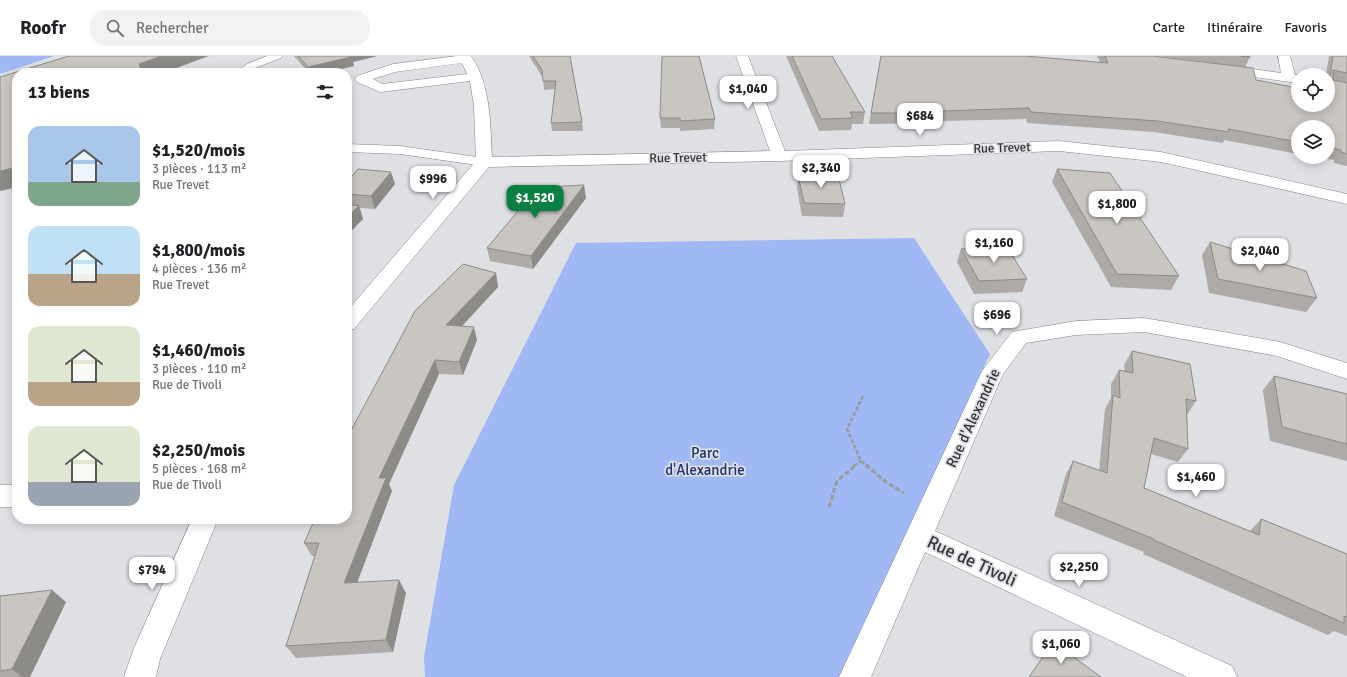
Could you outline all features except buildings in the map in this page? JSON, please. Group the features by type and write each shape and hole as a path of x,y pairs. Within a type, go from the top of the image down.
{"street":[{"path":"742,56 778,156"},
{"path":"1284,56 1291,73"},
{"path":"352,318 484,162 481,100 474,77 465,58 393,68 362,79 380,88 474,77"},
{"path":"1210,67 1291,78"},
{"name":"Rue Trevet","path":"484,162 778,156 1059,146 1161,157 1347,199"},
{"name":"Rue d'Alexandrie","path":"855,677 993,371 1019,337 1076,328 1144,325 1280,349 1347,371"},
{"path":"0,496 12,496"},
{"path":"140,677 145,659 203,524"},
{"name":"Rue de Tivoli","path":"919,536 1221,677"}],"lane":[{"path":"248,68 277,56"},
{"path":"352,148 400,150 484,162"}],"path":[{"path":"863,396 847,429 861,461 886,482 931,509"},
{"path":"829,507 837,481 861,461"}],"green space":[{"path":"0,56 54,56 18,68 12,68 12,70 0,74"},
{"name":"Parc d'Alexandrie","path":"914,238 990,354 841,677 425,677 424,657 454,485 576,243"}]}
